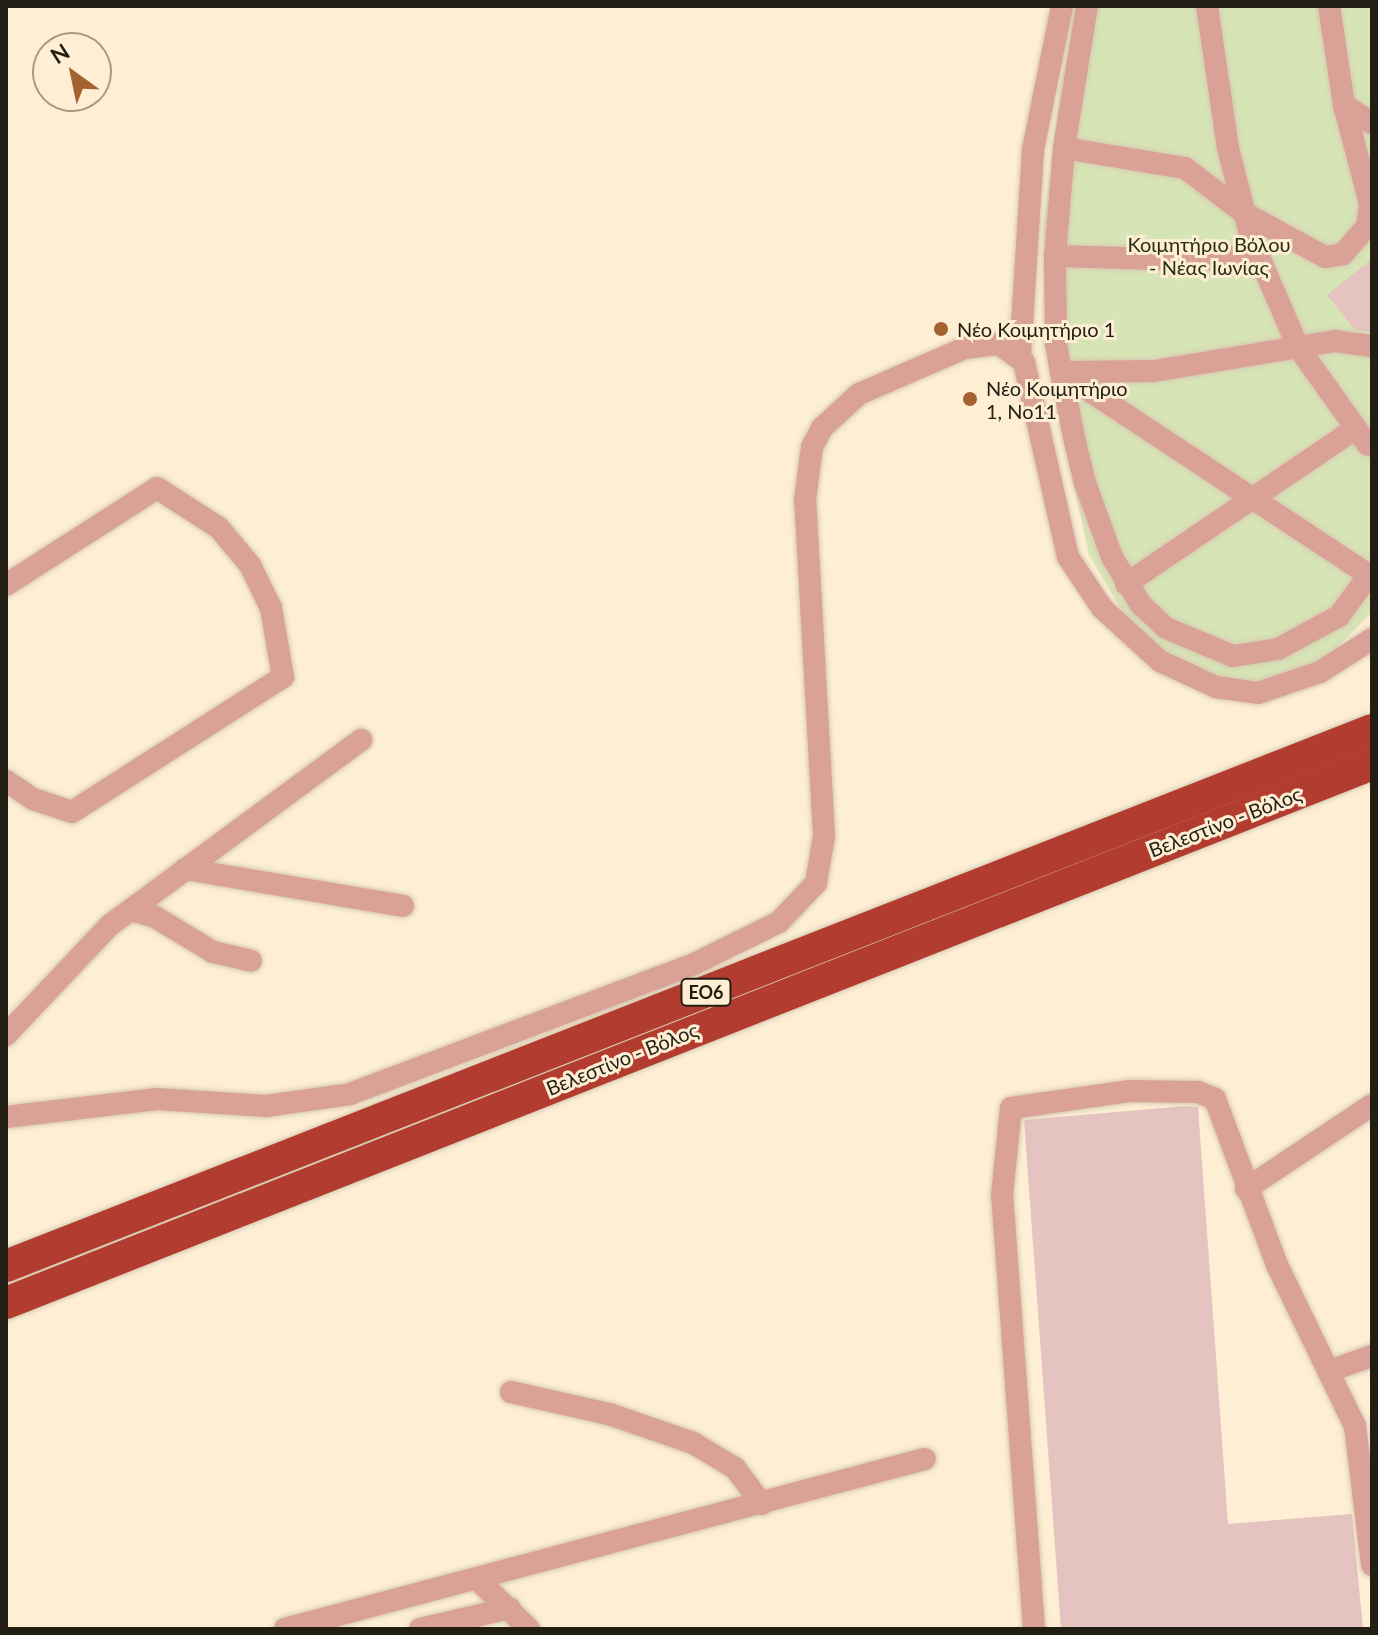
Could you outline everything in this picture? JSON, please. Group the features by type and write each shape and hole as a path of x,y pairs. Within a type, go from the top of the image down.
{"highway":[{"name":"Βελεστίνο - Βόλος","path":"6,1266 1372,730"},
{"name":"Βελεστίνο - Βόλος","path":"6,1303 1372,764"}],"street":[{"path":"1062,6 1033,150 1020,356 1029,378 1068,557 1102,608 1140,647 1201,682 1258,693 1287,687 1320,672 1372,639"},
{"path":"1061,372 1369,575 1339,616 1318,630 1255,657 1233,656 1166,628 1126,584 1085,483 1061,372 1055,256 1064,148 1087,6"},
{"path":"1126,584 1251,499 1362,436 1298,347 1258,255 1244,213 1212,65 1207,6"},
{"path":"1064,148 1185,168 1244,213 1325,257 1350,249 1367,226 1370,204 1344,105 1329,6"},
{"path":"1344,105 1372,123"},
{"path":"1055,256 1192,260 1258,255"},
{"path":"1061,372 1154,371 1335,341 1372,346"},
{"path":"6,1117 157,1099 266,1106 350,1094 694,964 779,922 816,883 824,836 805,500 812,447 846,404 893,376 983,343 999,344 1020,356"},
{"path":"6,585 157,488 219,528 250,565 277,630 283,677 72,812 33,799 6,781"},
{"path":"6,1035 89,943 361,740"},
{"path":"185,869 403,906"},
{"path":"131,910 155,917 213,952 251,961"},
{"path":"1034,1629 1002,1195 1011,1108 1129,1091 1198,1092 1215,1099 1246,1189 1277,1265 1332,1370 1355,1426 1372,1565"},
{"path":"1246,1189 1372,1105"},
{"path":"1332,1370 1372,1356"},
{"path":"511,1392 609,1414 693,1443 735,1468 762,1504"},
{"path":"285,1629 925,1459"},
{"path":"477,1579 529,1629"},
{"path":"420,1629 510,1608"}],"green space":[{"name":"Κοιμητήριο Βόλου - Νέας Ιωνίας","path":"1079,6 1372,6 1372,612 1326,659 1256,684 1209,674 1135,633 1089,555 1059,419 1047,327 1043,229 1061,82"}],"building":[{"path":"1372,259 1372,332 1355,330 1327,295"},
{"path":"1198,1107 1228,1524 1352,1514 1363,1629 1061,1629 1024,1120"}],"place":[{"name":"Νέο Κοιμητήριο 1","path":"941,329"},
{"name":"Νέο Κοιμητήριο 1, Νο11","path":"970,399"}]}
